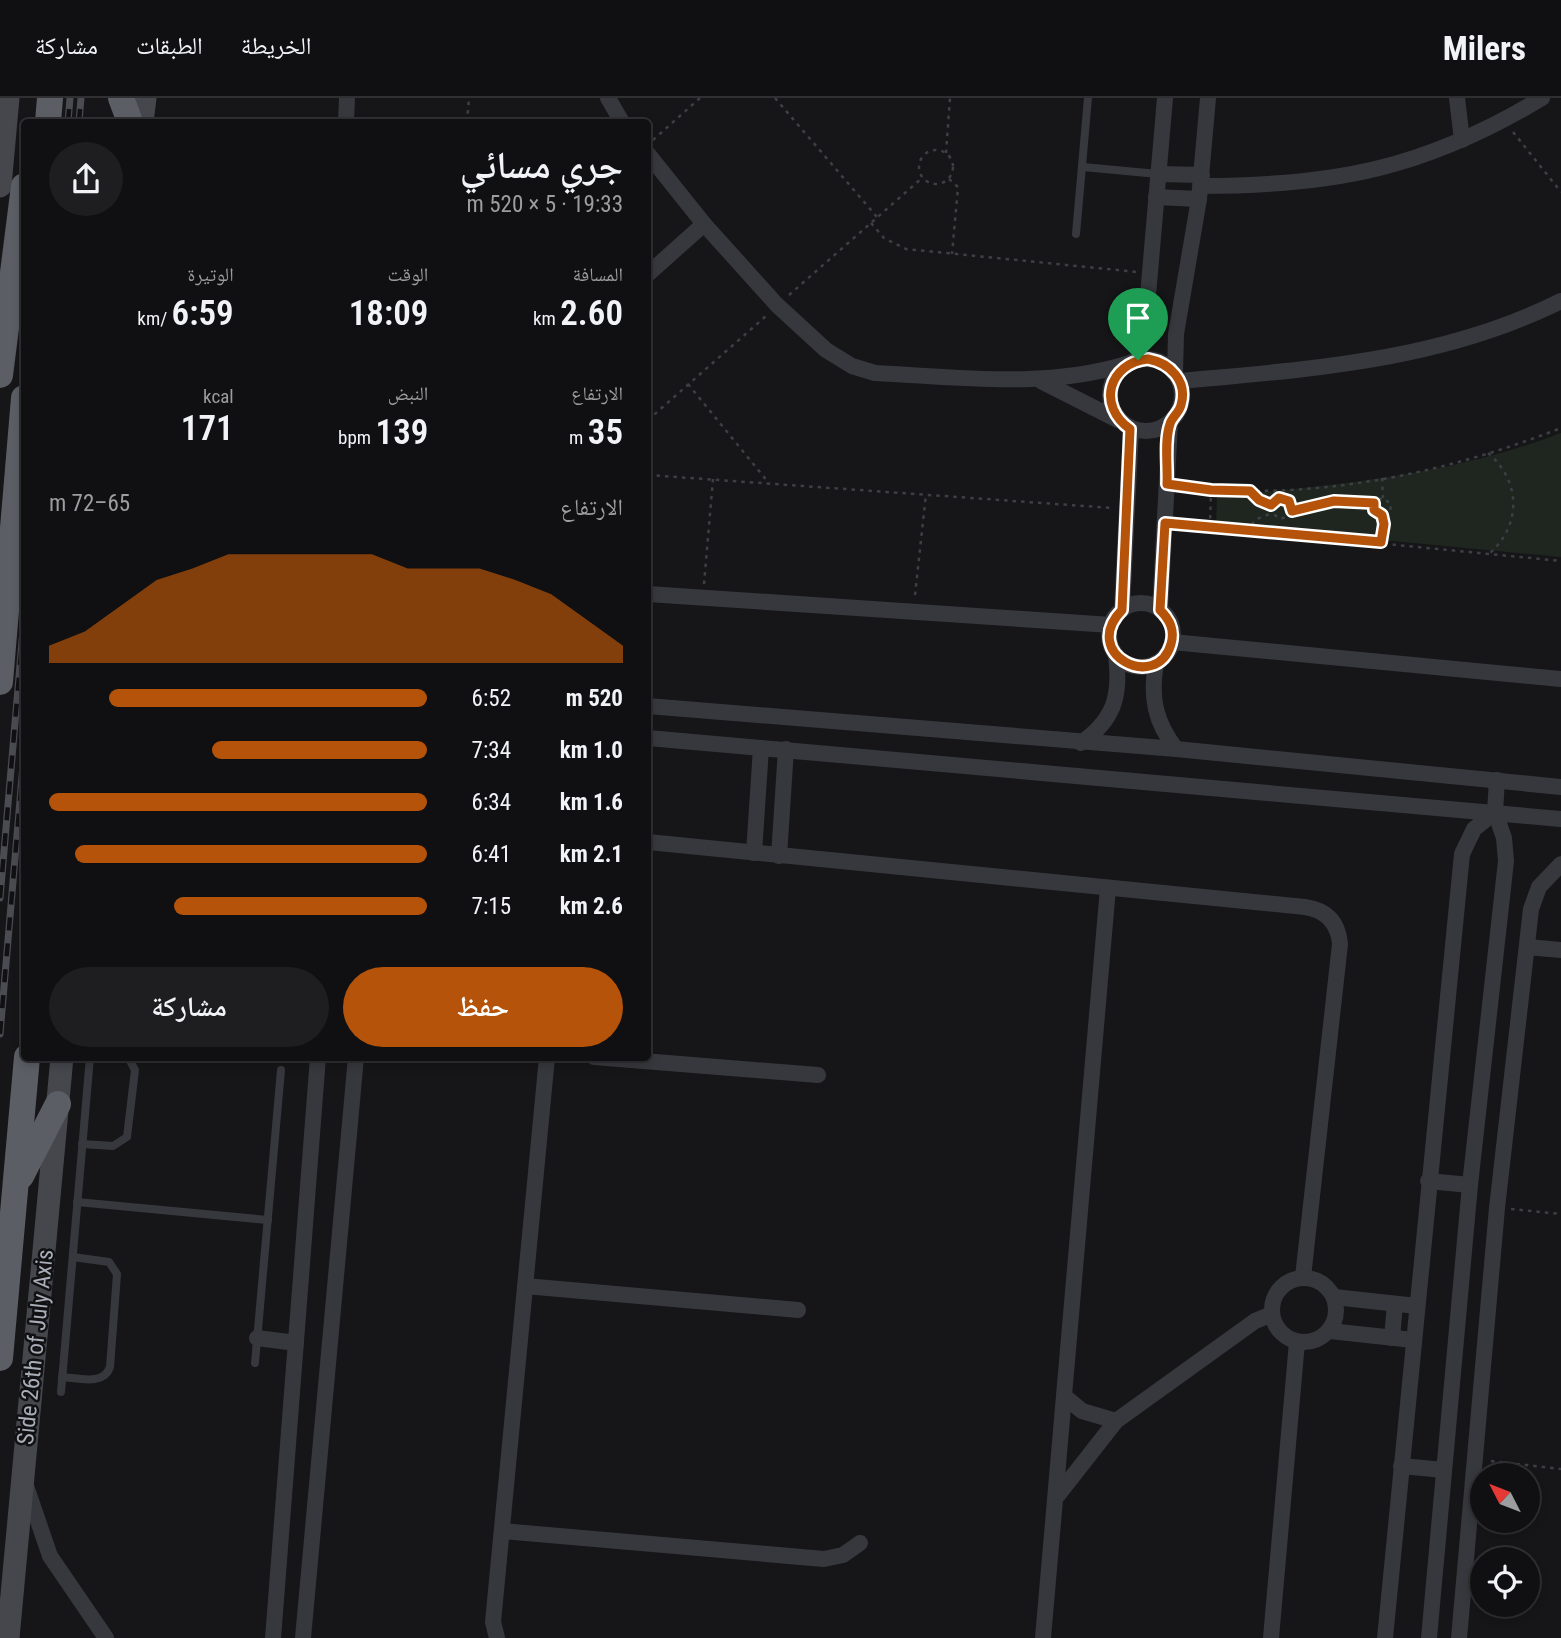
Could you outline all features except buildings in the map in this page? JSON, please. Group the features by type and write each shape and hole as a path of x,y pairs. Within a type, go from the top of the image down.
{"highway":[{"path":"48,119 50,98"},
{"path":"110,119 113,98"},
{"path":"121,98 130,119"},
{"path":"0,375 21,210"},
{"path":"0,682 21,434"},
{"path":"0,1358 27,1061"},
{"path":"15,1187 58,1104"}],"main road":[{"path":"0,186 8,98"},
{"path":"142,119 145,98"},
{"name":"Side 26th of July Axis","path":"8,1638 62,1061"}],"street":[{"path":"346,119 348,98"},
{"path":"608,98 620,119"},
{"path":"1081,743 1102,728 1115,701 1119,682 1116,656 1111,647 1111,625 1122,610 1127,509 1125,425 1113,411 1111,385 1132,362 1145,330 1165,98"},
{"path":"1160,610 1170,423 1182,404 1177,377 1176,334 1201,187 1208,98"},
{"path":"1457,98 1462,140"},
{"path":"1156,197 1201,187 1274,186 1342,178 1409,160 1462,140 1542,98"},
{"path":"651,159 777,305 826,350 852,366 875,373 1039,381 1083,375 1132,362 1158,360 1177,377 1356,364 1420,352 1482,334 1561,301"},
{"path":"1158,174 1201,187"},
{"path":"651,271 704,223"},
{"path":"1039,381 1125,425 1151,432 1170,423"},
{"path":"651,594 1111,625"},
{"path":"1116,656 1135,667 1156,663 1163,658 1172,642 1170,624 1160,610 1145,604 1122,610"},
{"path":"1172,642 1561,679"},
{"path":"1156,663 1152,687 1153,703 1163,733 1176,750"},
{"path":"651,706 1176,750 1561,787"},
{"path":"651,738 1561,819"},
{"path":"754,853 761,748"},
{"path":"779,856 786,749"},
{"path":"1429,1638 1470,1185 1506,862 1504,838 1495,812 1497,780"},
{"path":"1385,1638 1462,854 1474,829 1495,812"},
{"path":"651,842 1313,908 1327,915 1337,928 1340,943 1303,1278"},
{"path":"1459,1638 1497,1208 1531,909 1539,887 1561,864"},
{"path":"1043,1638 1108,888"},
{"path":"1527,947 1561,950"},
{"path":"273,1638 318,1061"},
{"path":"303,1638 356,1061"},
{"path":"497,1638 493,1622 547,1061"},
{"path":"644,1061 818,1075"},
{"path":"1428,1181 1470,1185"},
{"path":"1303,1278 1316,1279 1327,1286 1334,1297 1335,1321 1329,1331 1315,1341 1297,1342 1278,1329 1272,1314 1272,1303 1283,1285 1303,1278"},
{"path":"525,1286 798,1310"},
{"path":"1334,1297 1417,1306"},
{"path":"1392,1338 1395,1304"},
{"path":"1055,1500 1075,1469 1116,1421 1255,1321 1272,1314"},
{"path":"1329,1331 1413,1339"},
{"path":"257,1338 296,1343"},
{"path":"1271,1638 1297,1342"},
{"path":"1064,1396 1082,1411 1116,1421"},
{"path":"1401,1466 1444,1470"},
{"path":"22,1476 50,1556 106,1638"},
{"path":"502,1531 824,1559 843,1555 860,1543"}],"lane":[{"path":"1076,234 1088,98"},
{"path":"1083,167 1158,174"},
{"path":"61,1392 90,1061"},
{"path":"82,1144 113,1146 127,1137 135,1070 130,1061"},
{"path":"255,1363 281,1070"},
{"path":"77,1202 268,1220"},
{"path":"62,1377 99,1379 107,1374 110,1367 117,1274 109,1262 73,1257"}],"path":[{"path":"468,119 469,98"},
{"path":"651,141 700,98"},
{"path":"775,98 877,217"},
{"path":"946,153 930,150 923,155 919,170 930,183 940,183 948,178 952,170 951,160 946,153 950,98"},
{"path":"1504,120 1561,192"},
{"path":"948,178 958,187 952,254"},
{"path":"871,223 884,238 898,247 1150,273"},
{"path":"688,384 769,483"},
{"path":"1167,484 1211,490 1250,491 1317,487 1382,478 1488,453 1561,428"},
{"path":"1488,453 1510,480 1514,503 1505,537 1489,555"},
{"path":"651,475 1127,509"},
{"path":"1382,478 1382,498"},
{"path":"702,598 713,479"},
{"path":"1210,527 1211,490"},
{"path":"1250,491 1259,500 1271,505"},
{"path":"913,612 926,494"},
{"path":"1271,505 1279,498 1284,499 1289,501 1292,511"},
{"path":"1271,505 1272,513 1280,519 1289,516 1292,511 1334,501 1374,503 1382,498"},
{"path":"1382,498 1391,504 1390,512 1382,515"},
{"path":"1374,503 1374,510 1382,515 1384,524 1381,542"},
{"path":"1246,531 1257,519 1272,513"},
{"path":"1165,523 1560,560"},
{"path":"1497,1208 1561,1214"},
{"path":"1475,1459 1561,1469"}],"shaded area":[{"path":"1561,433 1561,557 1216,524 1217,497 1392,477 1476,460"}],"railway":[{"path":"68,119 70,98"},
{"path":"79,119 81,98"},
{"path":"0,898 21,653"},
{"path":"0,1034 21,788"}],"route":[{"path":"1138,360 1158,360 1167,365 1180,381 1183,392 1182,404 1170,423 1167,484 1211,490 1250,491 1259,500 1271,505 1279,498 1289,501 1292,511 1334,501 1374,503 1374,510 1382,515 1384,524 1381,542 1165,523 1160,610 1170,624 1172,642 1163,658 1146,667 1135,667 1116,656 1109,636 1115,617 1122,610 1130,429 1120,422 1109,398 1117,373 1127,364 1138,360"}]}
